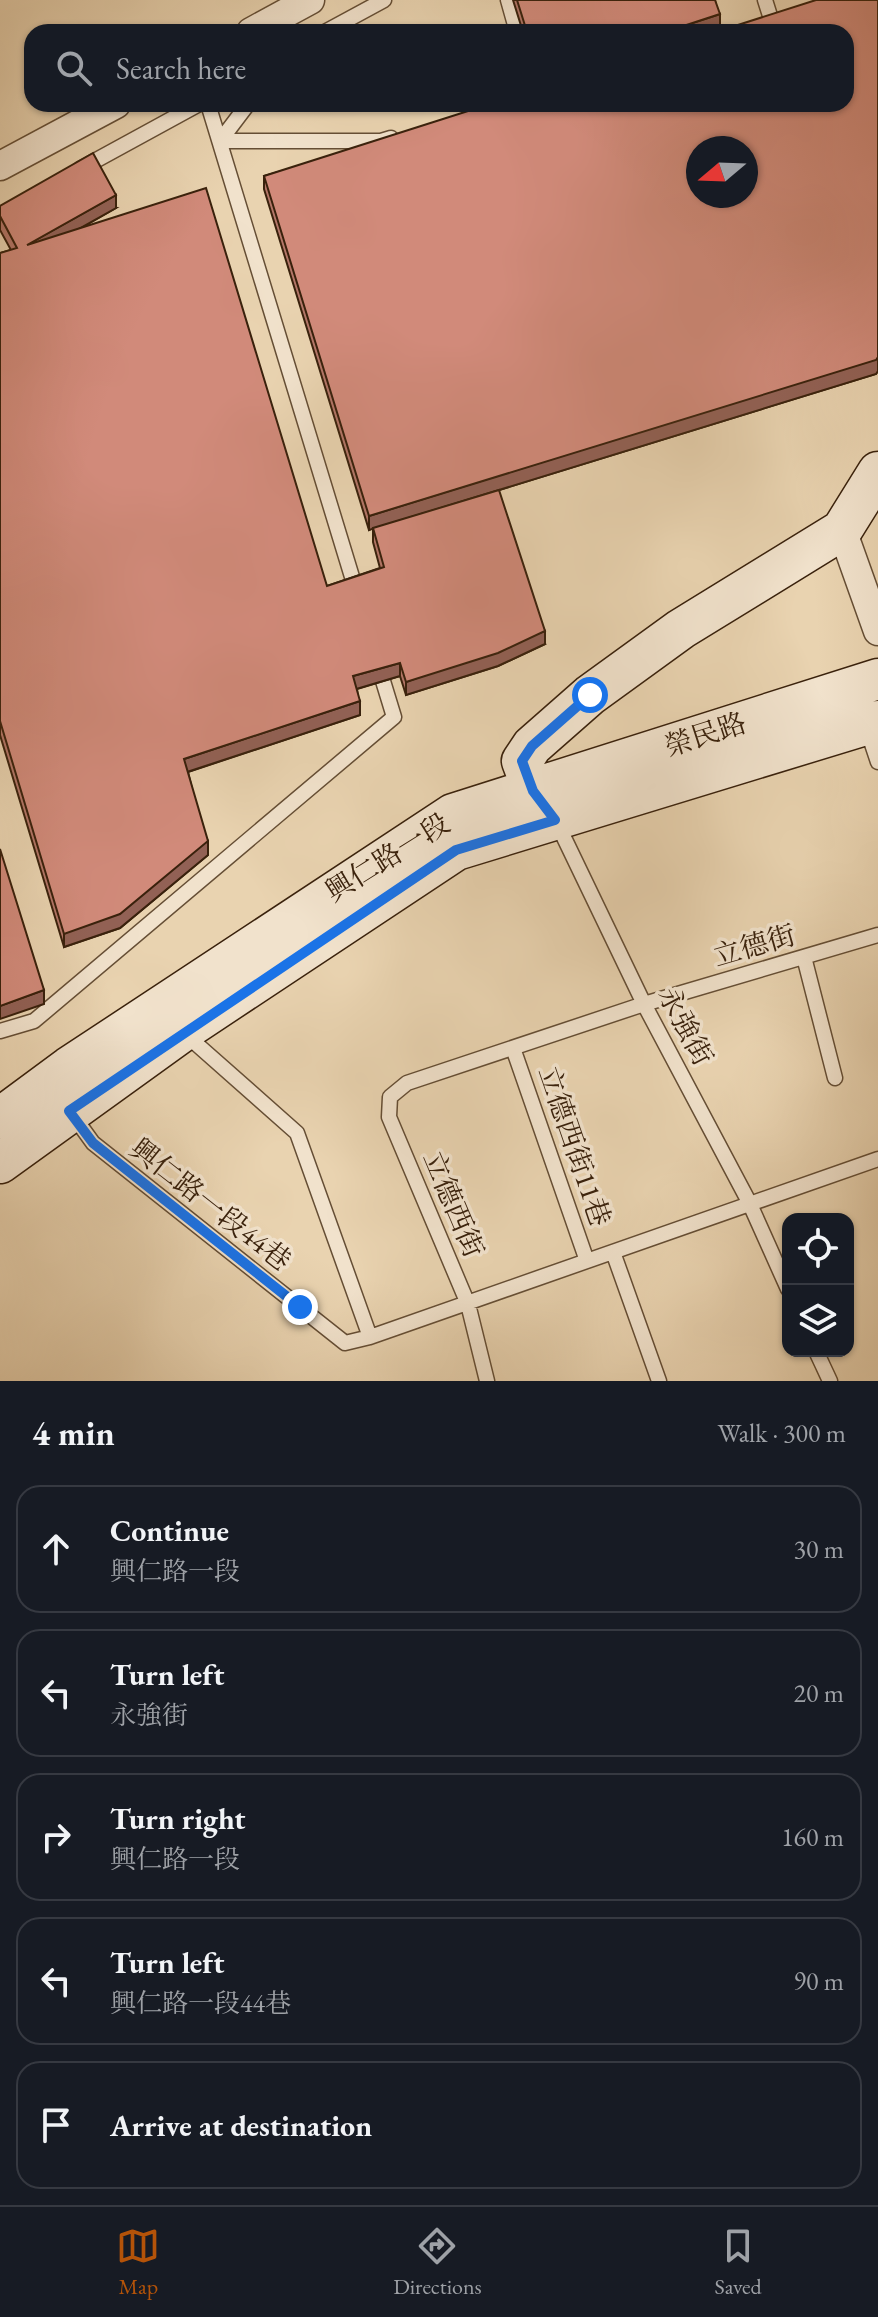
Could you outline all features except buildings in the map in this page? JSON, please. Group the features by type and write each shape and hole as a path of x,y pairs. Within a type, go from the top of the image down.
{"street":[{"path":"266,24 310,0"},
{"path":"0,166 101,112"},
{"path":"544,805 522,761 532,746 590,695 681,629 842,530 878,472"},
{"path":"842,530 878,631"},
{"name":"榮民路","path":"544,805 878,679"},
{"name":"榮民路","path":"544,805 874,736"},
{"name":"興仁路一段","path":"0,1118 171,1019 453,814 544,805"},
{"name":"興仁路一段","path":"0,1163 69,1111 171,1019"}],"lane":[{"path":"340,24 384,0"},
{"path":"508,0 515,24"},
{"path":"765,0 764,21 786,14"},
{"path":"66,177 184,112"},
{"path":"211,112 356,590"},
{"path":"220,141 242,112"},
{"path":"220,141 381,141 410,132"},
{"path":"0,1031 34,1021 394,717 383,681"},
{"name":"永強街","path":"544,805 644,1004 749,1202 786,1285"},
{"name":"立德街","path":"644,1004 878,935"},
{"path":"804,957 835,1078"},
{"name":"立德西街","path":"644,1004 407,1083 390,1097 389,1117 468,1304 749,1202"},
{"path":"171,1019 297,1133 370,1337 468,1304 487,1381"},
{"name":"立德西街11巷","path":"513,1048 587,1261"},
{"name":"興仁路一段44巷","path":"69,1111 93,1143 345,1343 370,1337"},
{"path":"749,1202 878,1159"},
{"path":"613,1252 659,1381"},
{"path":"819,1357 830,1381"}],"route":[{"path":"300,1307 93,1143 69,1111 183,1031 456,850 555,820 533,791 522,761 532,746 590,695"}]}
